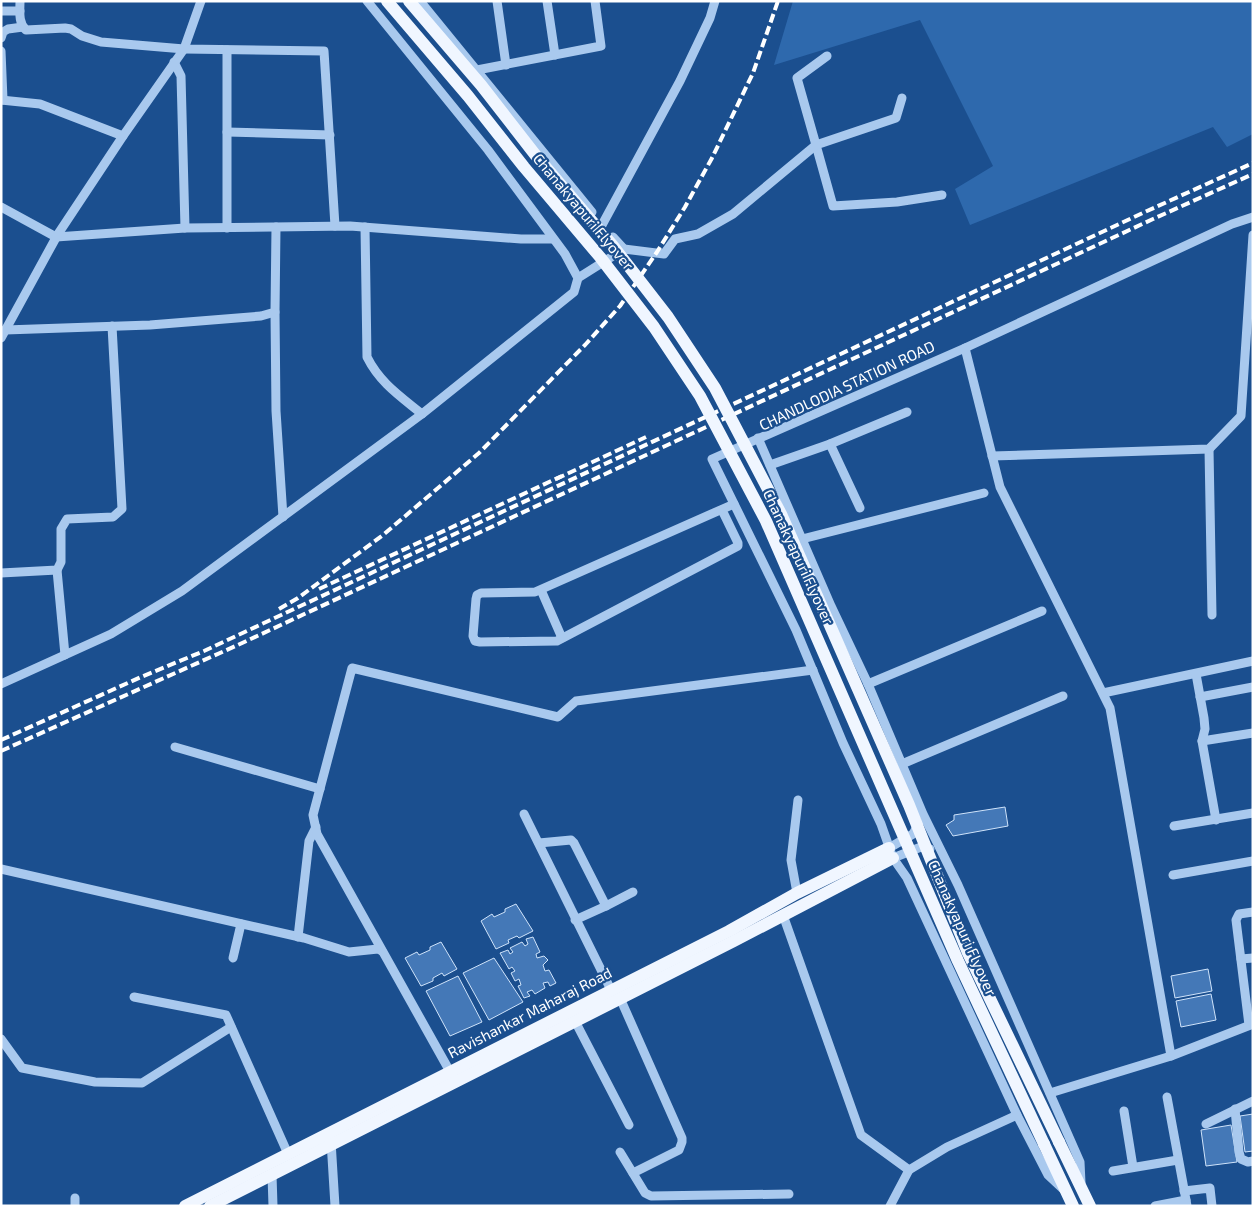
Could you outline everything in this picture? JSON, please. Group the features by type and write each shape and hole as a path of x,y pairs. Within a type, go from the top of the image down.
{"main road":[{"name":"Chanakyapuri Flyover","path":"388,1 600,257 654,326 700,396 766,522 958,961 1071,1200"},
{"name":"Chanakyapuri Flyover","path":"410,1 614,246 668,317 715,388 781,514 909,805 968,953 1090,1206"},
{"name":"Ravishankar Maharaj Road","path":"453,1077 576,1021 616,994 798,892 891,852"},
{"name":"Ravishankar Maharaj Road","path":"210,1206 272,1175 330,1139 616,994 783,915 891,852"},
{"name":"Ravishankar Maharaj Road","path":"186,1206 288,1154 330,1139"}],"street":[{"path":"3,334 56,237 184,49 201,1"},
{"path":"367,1 488,150 565,254 578,278"},
{"path":"420,1 602,225 624,249"},
{"path":"497,1 506,65"},
{"path":"547,1 555,55"},
{"path":"477,70 602,46 595,1"},
{"path":"602,225 680,81 710,18 715,1"},
{"path":"1,12 20,6 23,27"},
{"path":"1,38 3,32 8,29 23,27 26,30 65,28 101,42 184,49 324,51 335,226"},
{"path":"227,50 228,228"},
{"path":"1,51 2,100 40,104 123,136"},
{"path":"827,56 797,78 833,206 897,202 942,195"},
{"path":"174,62 181,76 185,228"},
{"path":"1,684 110,634 182,591 422,414 574,292 578,278 624,249 664,254 675,239 698,234 733,214 816,145 896,118 902,98"},
{"path":"227,132 330,135"},
{"path":"1,208 56,237 185,228 335,226 521,239 554,239"},
{"name":"CHANDLODIA STATION ROAD","path":"1081,1188 1080,1162 942,852 923,814 868,684 831,606 758,438 965,348 1232,224 1253,217"},
{"path":"365,227 366,356 373,370 385,385 422,414"},
{"path":"276,228 274,312 276,411 283,518"},
{"path":"992,456 1209,449 1241,416 1253,235"},
{"path":"3,334 234,319 261,316 274,312"},
{"path":"65,655 57,570 61,562 61,529 67,519 113,518 122,509 112,326"},
{"path":"965,348 1000,487 1110,708 1171,1056"},
{"path":"770,465 830,444 908,412"},
{"path":"758,438 712,459 796,630 843,743 881,824 891,852 907,878 1017,1115 1048,1175 1071,1200"},
{"path":"830,444 860,508"},
{"path":"1209,449 1212,615"},
{"path":"802,539 984,493"},
{"path":"722,510 738,546 557,641 475,641 473,636 477,596 481,593 535,592 734,504"},
{"path":"1,573 57,570"},
{"path":"540,590 562,638"},
{"path":"868,684 1042,611"},
{"path":"1103,694 1253,662"},
{"path":"453,1077 317,834 313,815 352,668 558,717 576,701 813,670"},
{"path":"1196,674 1205,729 1202,741 1216,820"},
{"path":"1200,697 1253,687"},
{"path":"902,764 1063,696"},
{"path":"1202,741 1253,733"},
{"path":"175,747 320,789"},
{"path":"798,800 791,860 798,892"},
{"path":"524,814 576,920 616,994 682,1138 679,1150 633,1173"},
{"path":"891,852 913,834 923,814"},
{"path":"1174,826 1253,814"},
{"path":"298,937 309,841 316,827"},
{"path":"539,843 571,840 606,906"},
{"path":"891,852 920,847 942,852"},
{"path":"1173,875 1253,861"},
{"path":"1,869 298,937 349,952 378,949 382,951"},
{"path":"576,920 633,892"},
{"path":"1050,1093 1171,1056 1251,1025 1236,920 1239,914 1253,912"},
{"path":"783,915 861,1136 909,1170"},
{"path":"233,958 241,924"},
{"path":"1241,959 1253,958"},
{"path":"134,997 226,1015 288,1154"},
{"path":"576,1021 629,1125"},
{"path":"1,1040 22,1068 95,1082 142,1083 231,1027"},
{"path":"1167,1097 1186,1199"},
{"path":"1206,1124 1253,1101"},
{"path":"1235,1109 1241,1159 1248,1162 1253,1161"},
{"path":"1124,1111 1133,1167"},
{"path":"890,1206 909,1170 947,1147 1017,1115"},
{"path":"330,1139 335,1206"},
{"path":"620,1152 645,1193 652,1196 693,1201 789,1194"},
{"path":"1113,1171 1178,1160"},
{"path":"272,1175 272,1206"},
{"path":"1155,1206 1186,1199 1210,1188 1212,1206"}],"shaded area":[{"path":"793,1 1253,1 1253,134 1227,147 1213,127 970,225 955,189 993,166 920,20 774,65"}],"building":[{"path":"1005,807 1008,826 953,836 946,825 954,820 954,815"},
{"path":"516,904 533,931 519,938 517,936 508,940 509,943 496,949 481,921 492,914 494,917 505,912 505,909"},
{"path":"533,937 540,952 536,954 537,958 544,956 548,960 543,965 545,971 549,970 556,983 550,986 548,982 543,983 545,988 535,994 532,990 527,992 530,996 524,998 518,986 521,985 519,979 515,981 511,973 515,971 512,967 509,969 500,953 508,950 510,954 513,952 510,948 522,942 525,946 528,944 526,939"},
{"path":"441,942 457,969 444,976 442,973 433,978 433,981 421,986 405,958 417,952 419,955"},
{"path":"494,958 523,1002 489,1020 463,973"},
{"path":"1208,969 1212,991 1175,998 1171,976"},
{"path":"458,976 482,1022 450,1036 426,991"},
{"path":"1211,994 1216,1020 1181,1027 1176,1001"},
{"path":"1253,1114 1253,1151 1245,1152 1240,1116"},
{"path":"1231,1125 1237,1162 1206,1166 1201,1130"}],"railway":[{"path":"279,609 298,598 383,535 479,453 585,345 620,306 685,207 712,158 753,73 778,1"},
{"path":"1,740 204,651 1253,163"},
{"path":"1,751 240,644 1253,174"},
{"path":"556,479 646,437"},
{"path":"319,589 562,476"}]}
